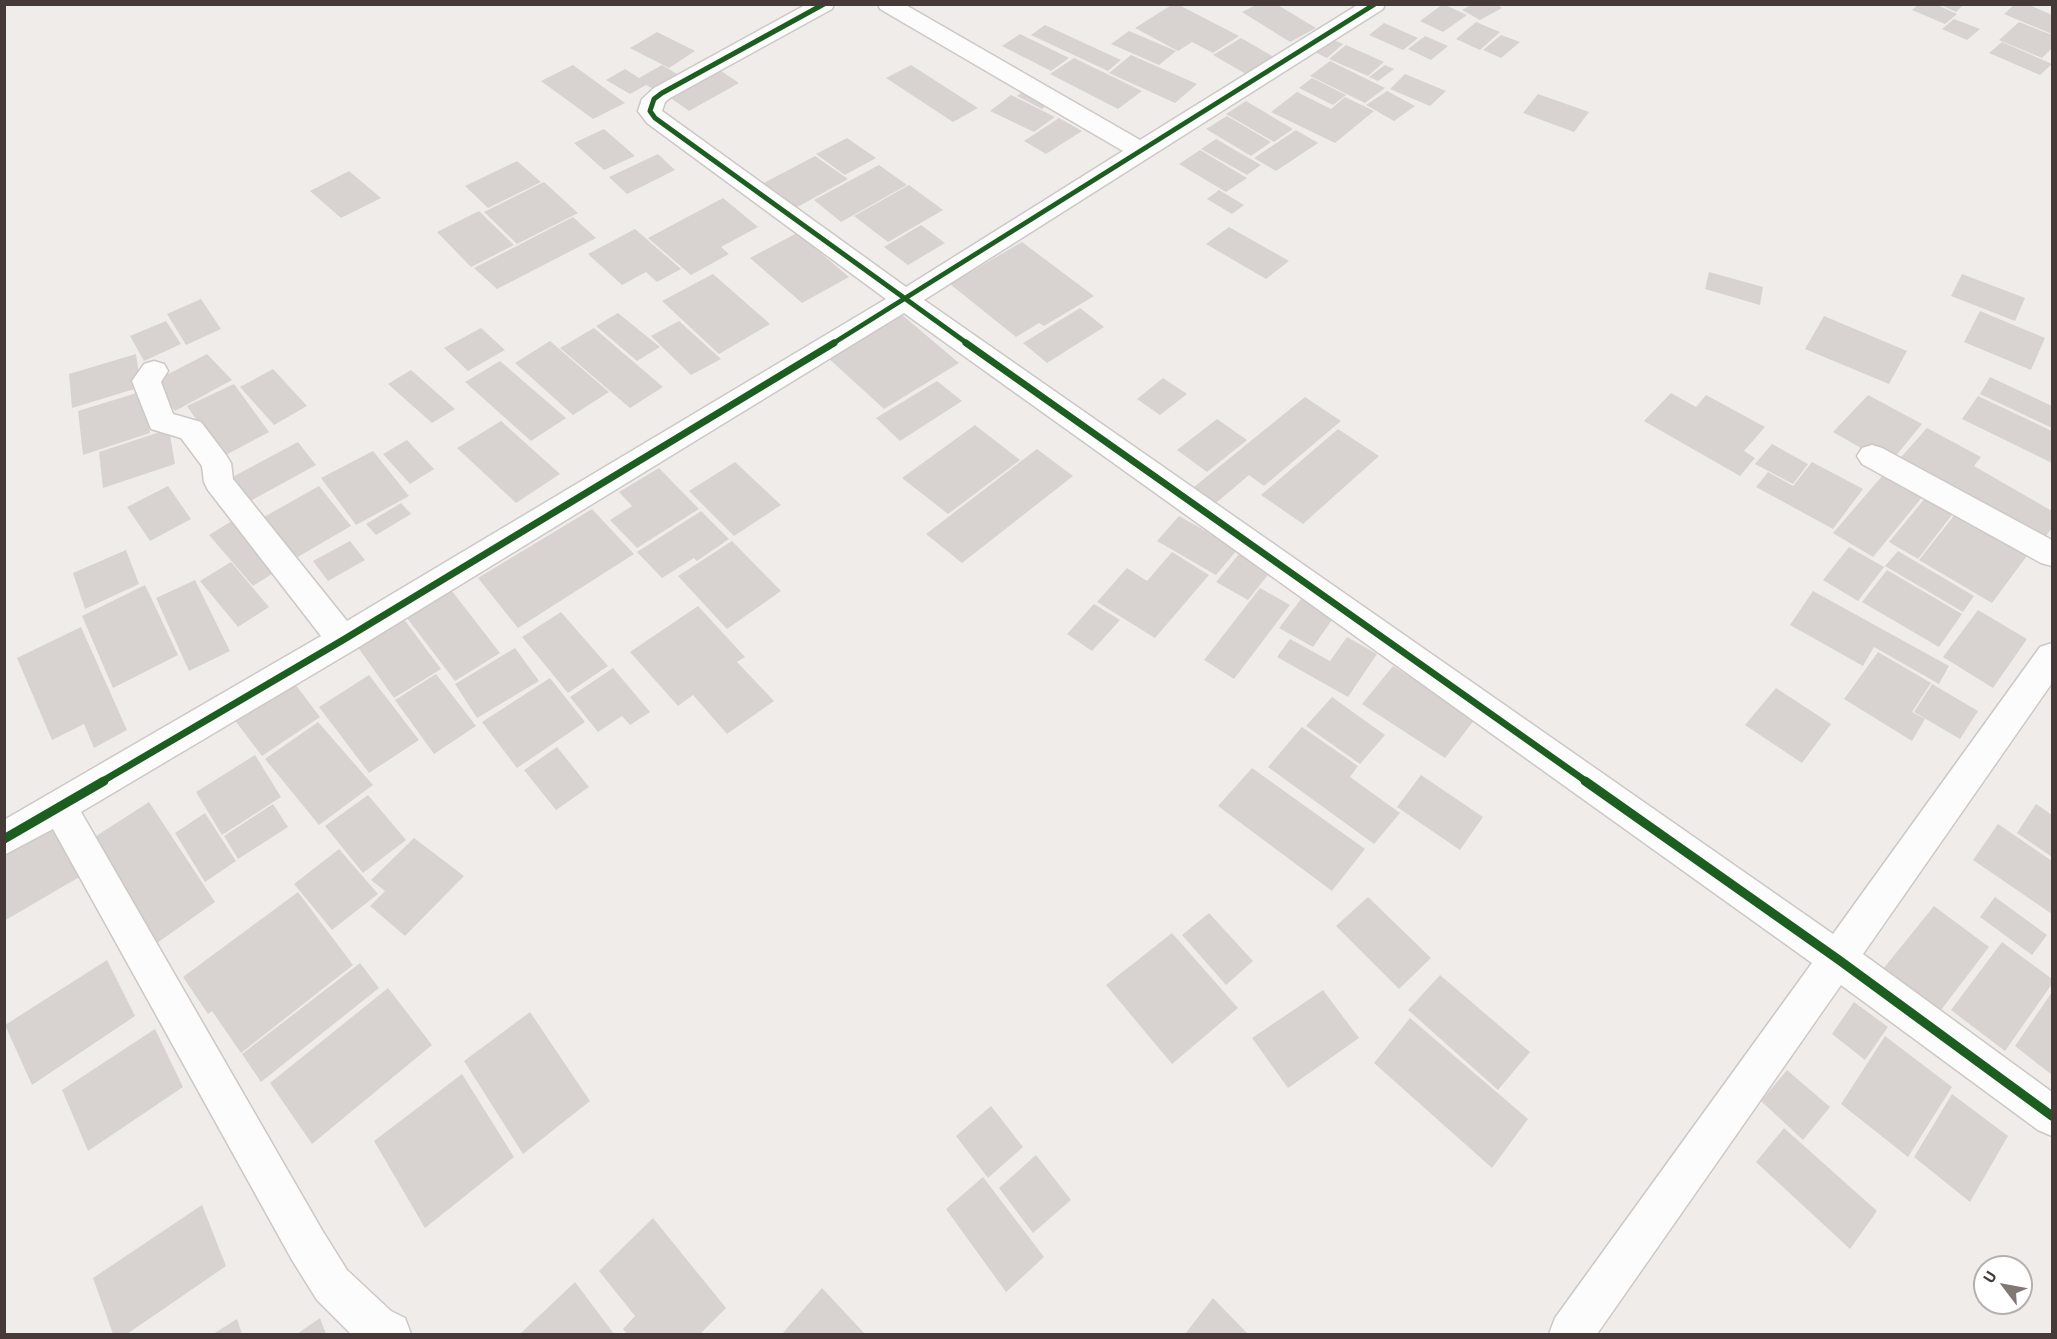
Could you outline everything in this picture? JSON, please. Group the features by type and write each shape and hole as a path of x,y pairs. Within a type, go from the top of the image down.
{"street":[{"path":"824,4 662,93 654,99 650,111 655,118 905,300 1839,960 2052,1116"},
{"path":"888,4 1140,150"},
{"path":"4,839 343,640 905,300 1375,4"},
{"path":"154,371 146,381 160,421 191,430 216,463 219,482 343,640"},
{"path":"1872,456 2052,554"},
{"path":"1571,1335 2052,657"},
{"path":"60,808 307,1245 332,1285 375,1327 389,1335"}],"building":[{"path":"1173,4 1239,36 1213,53 1192,42 1178,51 1135,28"},
{"path":"1258,4 1276,4 1316,28 1290,42 1242,12"},
{"path":"1443,4 1467,15 1443,32 1420,21"},
{"path":"1473,4 1496,4 1502,8 1480,20 1462,10"},
{"path":"1919,4 1935,4 1957,14 1945,24 1912,10"},
{"path":"1939,4 1964,4 1956,12"},
{"path":"2015,4 2027,4 2052,15 2052,34 2004,14"},
{"path":"1954,19 1980,29 1967,40 1942,29"},
{"path":"1476,22 1500,32 1480,50 1456,39"},
{"path":"2019,22 2052,35 2052,48 2042,58 1999,40"},
{"path":"1384,23 1418,38 1403,50 1369,35"},
{"path":"1045,25 1121,60 1108,71 1031,35"},
{"path":"1129,31 1176,51 1159,65 1111,44"},
{"path":"657,32 695,51 669,68 630,48"},
{"path":"1020,34 1069,58 1051,71 1002,46"},
{"path":"1501,35 1520,42 1501,58 1483,50"},
{"path":"1324,36 1343,44 1327,58 1308,49"},
{"path":"1425,36 1448,46 1431,60 1408,49"},
{"path":"1241,38 1274,57 1246,74 1213,55"},
{"path":"2002,42 2052,64 2040,75 1989,53"},
{"path":"1346,45 1384,62 1368,76 1329,59"},
{"path":"1131,55 1197,84 1175,103 1109,73"},
{"path":"1074,58 1142,91 1118,109 1050,74"},
{"path":"1330,61 1385,88 1365,103 1310,76"},
{"path":"573,65 625,103 593,119 541,81"},
{"path":"662,65 679,75 655,90 646,85 630,94 606,80 625,69 639,78"},
{"path":"911,65 978,108 953,122 886,78"},
{"path":"1385,65 1394,69 1378,81 1369,77"},
{"path":"715,67 739,83 689,111 665,94"},
{"path":"1405,74 1446,91 1430,106 1390,89"},
{"path":"1312,78 1346,95 1333,105 1299,88"},
{"path":"1027,88 1053,101 1042,109 1017,96"},
{"path":"1387,91 1415,106 1394,121 1366,105"},
{"path":"1297,92 1331,109 1345,97 1374,111 1335,143 1271,112"},
{"path":"1538,94 1589,112 1574,132 1523,113"},
{"path":"1011,95 1055,117 1034,132 990,111"},
{"path":"1246,101 1293,129 1274,142 1226,114"},
{"path":"1227,116 1271,142 1251,156 1206,129"},
{"path":"1059,118 1082,131 1046,154 1024,141"},
{"path":"604,129 635,156 604,170 574,143"},
{"path":"1296,130 1318,143 1276,171 1254,158"},
{"path":"847,138 876,158 845,175 816,154"},
{"path":"1216,139 1261,165 1247,175 1201,149"},
{"path":"1200,150 1247,178 1226,192 1179,164"},
{"path":"658,154 675,170 627,194 609,177"},
{"path":"815,156 848,179 792,210 760,185"},
{"path":"517,161 541,182 488,208 465,186"},
{"path":"879,165 907,185 841,222 814,200"},
{"path":"349,171 381,198 341,218 310,191"},
{"path":"544,182 578,213 517,244 484,212"},
{"path":"909,185 943,210 888,242 854,216"},
{"path":"1219,190 1244,205 1232,214 1207,199"},
{"path":"723,198 758,227 721,247 729,254 691,275 648,238"},
{"path":"479,211 514,245 471,267 437,232"},
{"path":"573,217 596,238 497,289 474,268"},
{"path":"921,225 945,243 908,265 884,247"},
{"path":"1229,227 1289,261 1266,279 1206,244"},
{"path":"635,229 681,269 657,282 646,272 622,285 588,254"},
{"path":"797,233 849,277 802,303 750,258"},
{"path":"1022,242 1094,296 1044,326 1039,323 1016,337 950,284"},
{"path":"1709,272 1763,287 1760,305 1705,289"},
{"path":"713,274 770,324 719,354 662,301"},
{"path":"1962,274 2025,298 2015,321 1951,296"},
{"path":"201,299 221,329 186,345 167,314"},
{"path":"1080,308 1104,327 1047,363 1023,343"},
{"path":"1980,311 2045,338 2031,370 1964,342"},
{"path":"618,313 660,347 637,361 596,326"},
{"path":"901,314 959,363 884,409 827,357"},
{"path":"1824,316 1907,351 1889,384 1805,349"},
{"path":"166,321 181,344 144,361 130,336"},
{"path":"679,321 721,359 691,375 651,336"},
{"path":"481,328 505,350 468,371 444,348"},
{"path":"594,328 663,387 630,408 560,348"},
{"path":"550,341 609,392 573,415 515,363"},
{"path":"136,354 141,387 72,408 69,374"},
{"path":"207,354 232,380 175,411 151,383"},
{"path":"500,361 566,418 531,441 465,382"},
{"path":"273,369 307,406 274,425 240,387"},
{"path":"411,370 455,409 432,423 388,384"},
{"path":"1990,377 2052,406 2052,428 1980,394"},
{"path":"1163,378 1187,394 1160,415 1137,399"},
{"path":"937,381 962,401 900,441 876,418"},
{"path":"234,384 269,432 222,457 187,406"},
{"path":"143,391 150,433 83,455 78,411"},
{"path":"1671,393 1696,407 1706,395 1765,427 1744,451 1755,458 1740,476 1644,421"},
{"path":"1868,395 1922,424 1889,464 1833,432"},
{"path":"1978,396 2052,431 2052,463 1962,419"},
{"path":"1305,397 1341,421 1264,486 1249,475 1216,503 1194,487"},
{"path":"1217,419 1247,440 1207,472 1177,450"},
{"path":"501,421 560,474 516,503 457,448"},
{"path":"975,425 1020,460 948,514 902,478"},
{"path":"1927,428 1981,457 1974,466 2052,511 2052,528 2042,541 1894,465"},
{"path":"169,429 175,464 103,488 99,452"},
{"path":"1338,429 1379,456 1303,524 1261,495"},
{"path":"407,440 434,469 410,484 383,454"},
{"path":"298,442 316,465 243,505 225,481"},
{"path":"1772,444 1808,464 1793,484 1755,464"},
{"path":"1037,449 1073,476 962,563 926,534"},
{"path":"373,451 409,496 356,525 321,478"},
{"path":"735,462 781,505 734,536 689,491"},
{"path":"1812,462 1863,489 1833,529 1756,487 1768,472 1793,486"},
{"path":"659,468 699,509 637,548 610,520 632,506 619,492"},
{"path":"1889,468 1928,490 1873,557 1833,533"},
{"path":"168,486 191,519 150,541 127,507"},
{"path":"319,486 351,526 289,562 257,521"},
{"path":"1930,492 1958,507 1918,559 1889,542"},
{"path":"401,503 411,514 376,535 366,524"},
{"path":"1960,508 2032,549 1992,603 1919,560"},
{"path":"592,509 634,554 518,628 478,578"},
{"path":"701,511 729,539 697,561 694,558 662,578 637,552"},
{"path":"240,516 278,570 253,586 209,535"},
{"path":"1179,516 1238,549 1216,575 1157,541"},
{"path":"350,541 365,560 328,581 313,561"},
{"path":"732,541 781,591 727,629 678,576"},
{"path":"1849,547 1884,567 1858,601 1823,580"},
{"path":"126,550 139,584 85,609 73,573"},
{"path":"1898,551 1974,596 1963,612 1885,566"},
{"path":"1172,552 1209,575 1155,638 1097,602 1127,568 1147,581"},
{"path":"1239,554 1271,571 1248,600 1216,582"},
{"path":"231,562 269,607 238,627 200,581"},
{"path":"1887,570 1962,614 1939,647 1862,602"},
{"path":"195,580 230,651 189,671 156,598"},
{"path":"145,585 178,655 113,688 82,616"},
{"path":"1260,588 1290,605 1234,679 1204,660"},
{"path":"452,591 500,653 455,681 407,618"},
{"path":"1813,591 1949,666 1939,684 1874,647 1863,666 1790,625"},
{"path":"1301,599 1334,617 1313,647 1279,628"},
{"path":"1094,604 1120,620 1092,651 1067,634"},
{"path":"698,606 745,657 737,662 774,701 727,734 693,695 678,706 630,652"},
{"path":"1978,610 2027,639 1993,688 1943,657"},
{"path":"561,612 608,666 568,693 522,637"},
{"path":"403,618 441,669 394,698 357,646"},
{"path":"81,627 127,730 94,748 84,724 52,740 17,658"},
{"path":"1347,637 1377,654 1348,697 1277,657 1290,639 1330,661"},
{"path":"515,648 539,681 477,718 455,684"},
{"path":"1878,652 1931,683 1912,712 1925,719 1912,741 1844,699"},
{"path":"1393,666 1475,719 1445,758 1362,704"},
{"path":"613,668 650,712 630,725 622,716 598,732 570,697"},
{"path":"436,674 476,726 434,754 395,700"},
{"path":"369,675 419,740 369,773 319,707"},
{"path":"289,676 320,717 262,756 230,714"},
{"path":"550,678 585,722 517,768 482,722"},
{"path":"1932,684 1978,711 1960,739 1914,712"},
{"path":"1776,688 1831,724 1802,763 1745,725"},
{"path":"1332,697 1385,735 1360,764 1306,726"},
{"path":"318,722 373,785 319,825 265,759"},
{"path":"1302,727 1358,766 1350,777 1400,813 1374,844 1268,767"},
{"path":"557,747 589,787 556,810 524,770"},
{"path":"255,755 281,797 222,835 196,792"},
{"path":"1252,768 1365,849 1332,891 1218,806"},
{"path":"1421,775 1483,817 1460,850 1397,807"},
{"path":"368,795 406,840 363,873 325,826"},
{"path":"149,802 215,902 157,943 93,838"},
{"path":"273,804 288,827 238,859 224,836"},
{"path":"2036,804 2052,815 2052,857 2017,833"},
{"path":"205,813 236,861 205,882 175,833"},
{"path":"54,815 81,876 4,921 4,855 17,848"},
{"path":"1998,824 2052,861 2052,914 1973,860"},
{"path":"414,838 464,876 405,936 370,906 385,891 371,880"},
{"path":"339,849 378,894 332,930 294,884"},
{"path":"298,892 353,965 241,1053 212,1011 208,1014 183,977"},
{"path":"1368,897 1431,958 1399,989 1336,926"},
{"path":"1995,897 2047,935 2032,955 1980,917"},
{"path":"1934,906 1989,947 1935,1018 1879,974"},
{"path":"1209,913 1253,961 1226,985 1182,935"},
{"path":"1172,933 1238,1008 1172,1064 1106,985"},
{"path":"2002,942 2052,979 2052,984 2005,1051 1951,1010"},
{"path":"107,960 135,1016 32,1085 5,1025"},
{"path":"360,963 379,988 261,1082 242,1054"},
{"path":"1440,975 1530,1052 1498,1090 1408,1010"},
{"path":"388,988 432,1045 312,1144 270,1083"},
{"path":"1323,990 1359,1038 1288,1088 1252,1038"},
{"path":"2052,992 2052,1075 2015,1046"},
{"path":"1854,1002 1888,1027 1865,1060 1832,1034"},
{"path":"530,1012 590,1101 523,1154 464,1061"},
{"path":"1410,1018 1528,1119 1492,1168 1374,1063"},
{"path":"155,1029 183,1087 88,1151 62,1090"},
{"path":"1885,1036 1952,1087 1908,1157 1841,1104"},
{"path":"1787,1070 1830,1107 1803,1140 1761,1101"},
{"path":"462,1074 514,1157 425,1228 374,1141"},
{"path":"1952,1094 2008,1136 1970,1202 1914,1157"},
{"path":"991,1106 1023,1147 988,1178 956,1136"},
{"path":"1784,1128 1877,1211 1850,1249 1756,1162"},
{"path":"1036,1155 1071,1200 1033,1233 999,1188"},
{"path":"983,1177 1044,1257 1006,1292 946,1209"},
{"path":"202,1205 226,1266 127,1334 113,1334 93,1278"},
{"path":"653,1218 726,1308 700,1334 627,1334 623,1329 635,1316 599,1271"},
{"path":"575,1282 614,1334 520,1334"},
{"path":"822,1288 865,1334 782,1334"},
{"path":"1213,1298 1248,1334 1185,1334"},
{"path":"320,1318 326,1334 297,1334"},
{"path":"237,1319 242,1334 213,1334"}],"cycle path":[{"path":"824,4 662,93 654,99 650,111 655,118 905,300 1839,960 2052,1116"},
{"path":"4,839 343,640 905,300 1375,4"}]}
